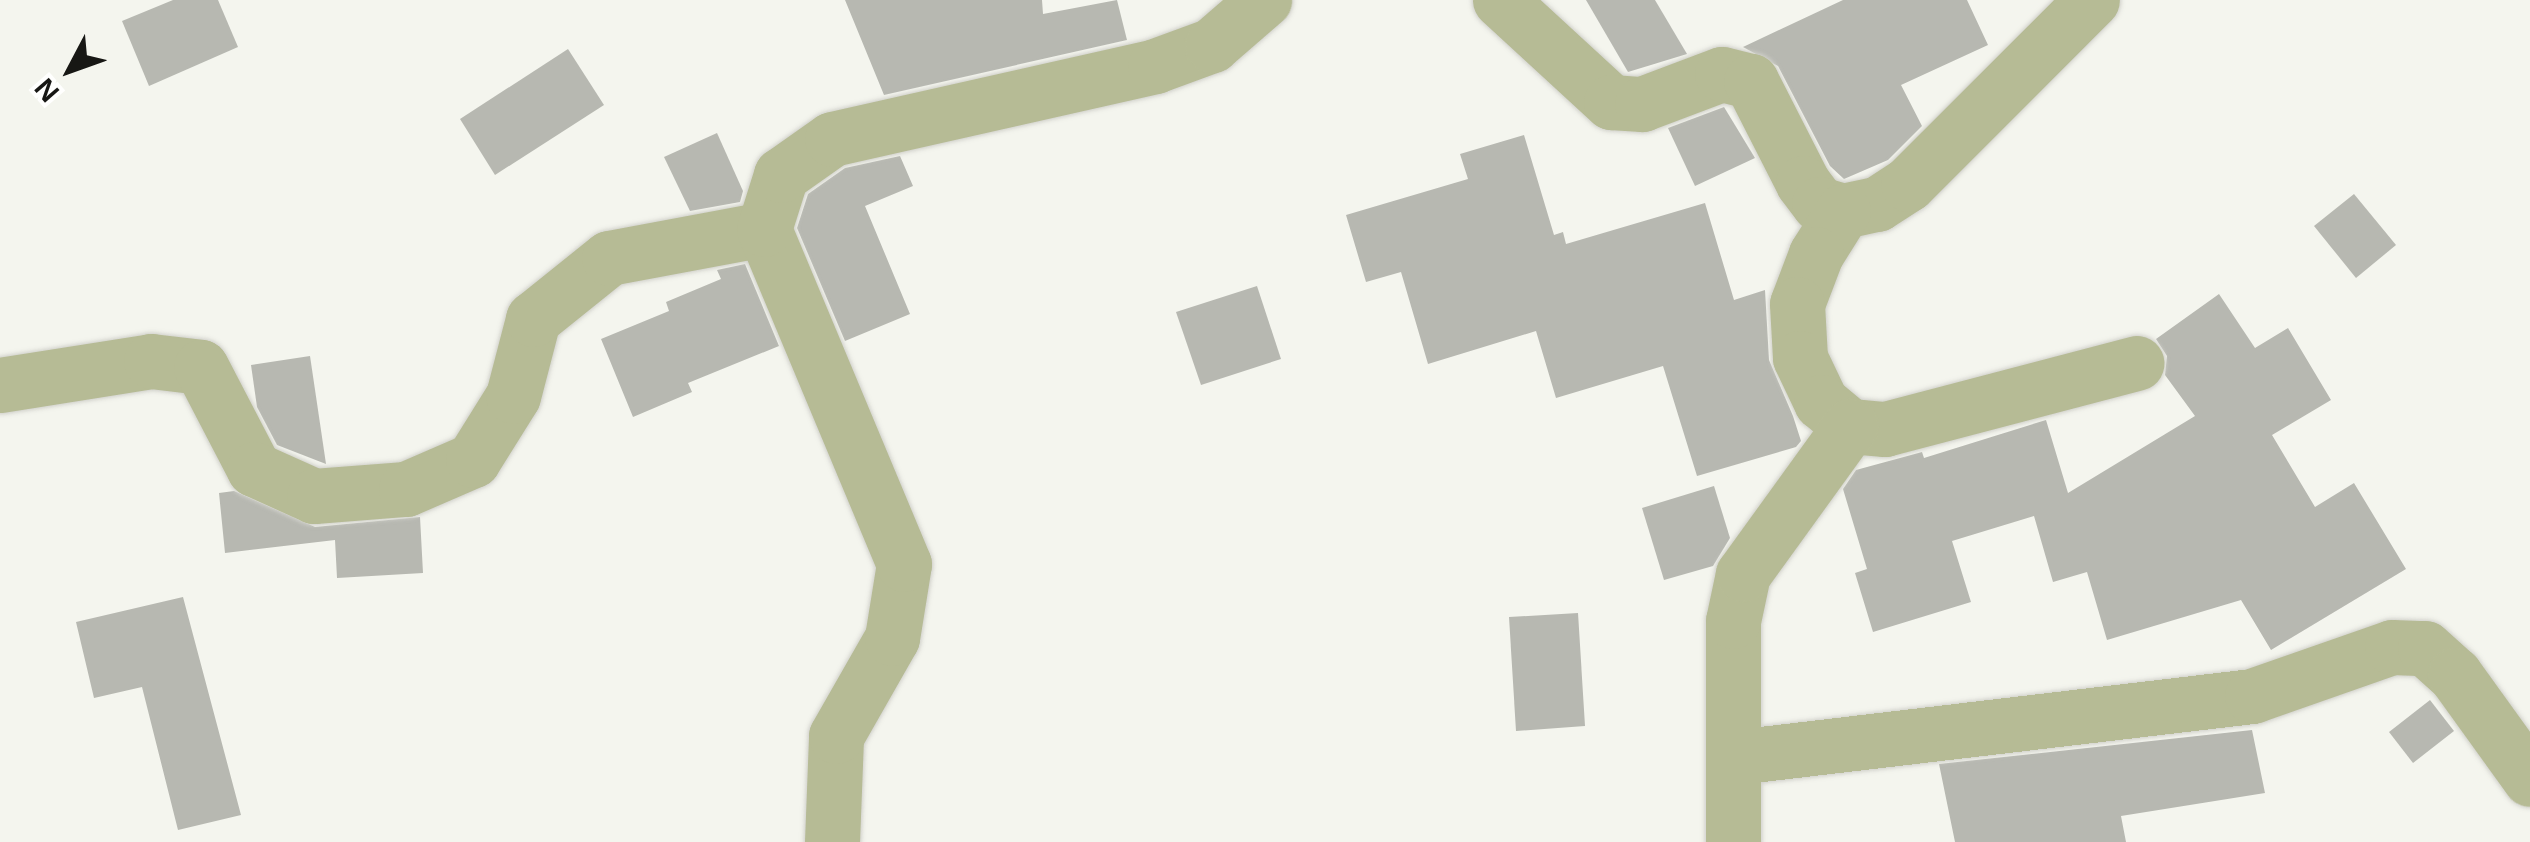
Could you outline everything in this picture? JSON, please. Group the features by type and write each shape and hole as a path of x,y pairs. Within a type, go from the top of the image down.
{"street":[{"path":"832,842 836,736 892,638 904,564 764,228 781,175 832,139 1155,66 1212,45 1264,0"},
{"path":"1500,0 1611,102 1642,104 1722,74 1751,81 1803,183 1819,204 1842,211 1877,204 1908,184 2092,0"},
{"path":"1842,211 1816,254 1797,304 1800,358 1821,402 1850,426 1885,429 2137,363"},
{"path":"0,385 151,361 201,366 254,469 314,496 406,489 473,460 513,396 533,318 610,258 764,228"},
{"path":"1734,842 1734,620 1742,574 1850,426"},
{"path":"1736,757 2252,696 2392,647 2424,648 2455,675 2530,778"}],"building":[{"path":"173,0 218,0 238,47 149,86 122,21"},
{"path":"845,0 1042,0 1043,14 1117,0 1127,40 884,95"},
{"path":"1586,0 1655,0 1687,54 1628,72"},
{"path":"1843,0 1967,0 1988,45 1901,85 1922,126 1888,160 1844,179 1830,166 1778,66 1743,47"},
{"path":"568,49 604,105 495,175 460,119"},
{"path":"1724,107 1755,158 1695,186 1668,128"},
{"path":"717,133 743,191 740,202 690,211 664,157"},
{"path":"1524,135 1554,235 1563,232 1566,244 1705,203 1734,300 1765,290 1769,360 1801,441 1796,447 1697,476 1663,366 1556,398 1536,331 1428,364 1401,272 1366,282 1346,215 1468,179 1460,154"},
{"path":"900,156 913,186 865,206 910,314 845,341 797,228 808,194 845,168"},
{"path":"2354,194 2396,245 2356,278 2314,226"},
{"path":"745,264 779,346 688,383 692,392 633,417 601,339 669,311 666,302 721,279 717,270"},
{"path":"1257,286 1281,359 1201,385 1176,312"},
{"path":"2219,294 2255,348 2288,328 2331,400 2272,435 2315,507 2354,483 2406,569 2271,650 2241,600 2107,640 2087,572 2053,582 2034,516 1952,541 1971,602 1873,632 1855,573 1867,569 1843,489 1856,470 1922,452 1924,458 2046,420 2068,493 2195,416 2165,375 2167,356 2156,339"},
{"path":"310,356 326,464 277,445 257,407 251,365"},
{"path":"1714,486 1730,538 1713,566 1664,580 1642,508"},
{"path":"234,491 315,527 420,517 423,573 337,578 335,540 225,553 219,493"},
{"path":"183,597 241,815 178,830 142,687 94,698 76,622"},
{"path":"1578,613 1585,726 1516,731 1509,617"},
{"path":"2430,700 2454,731 2413,763 2389,732"},
{"path":"2252,730 2265,793 2121,816 2126,842 1955,842 1939,764"}]}
